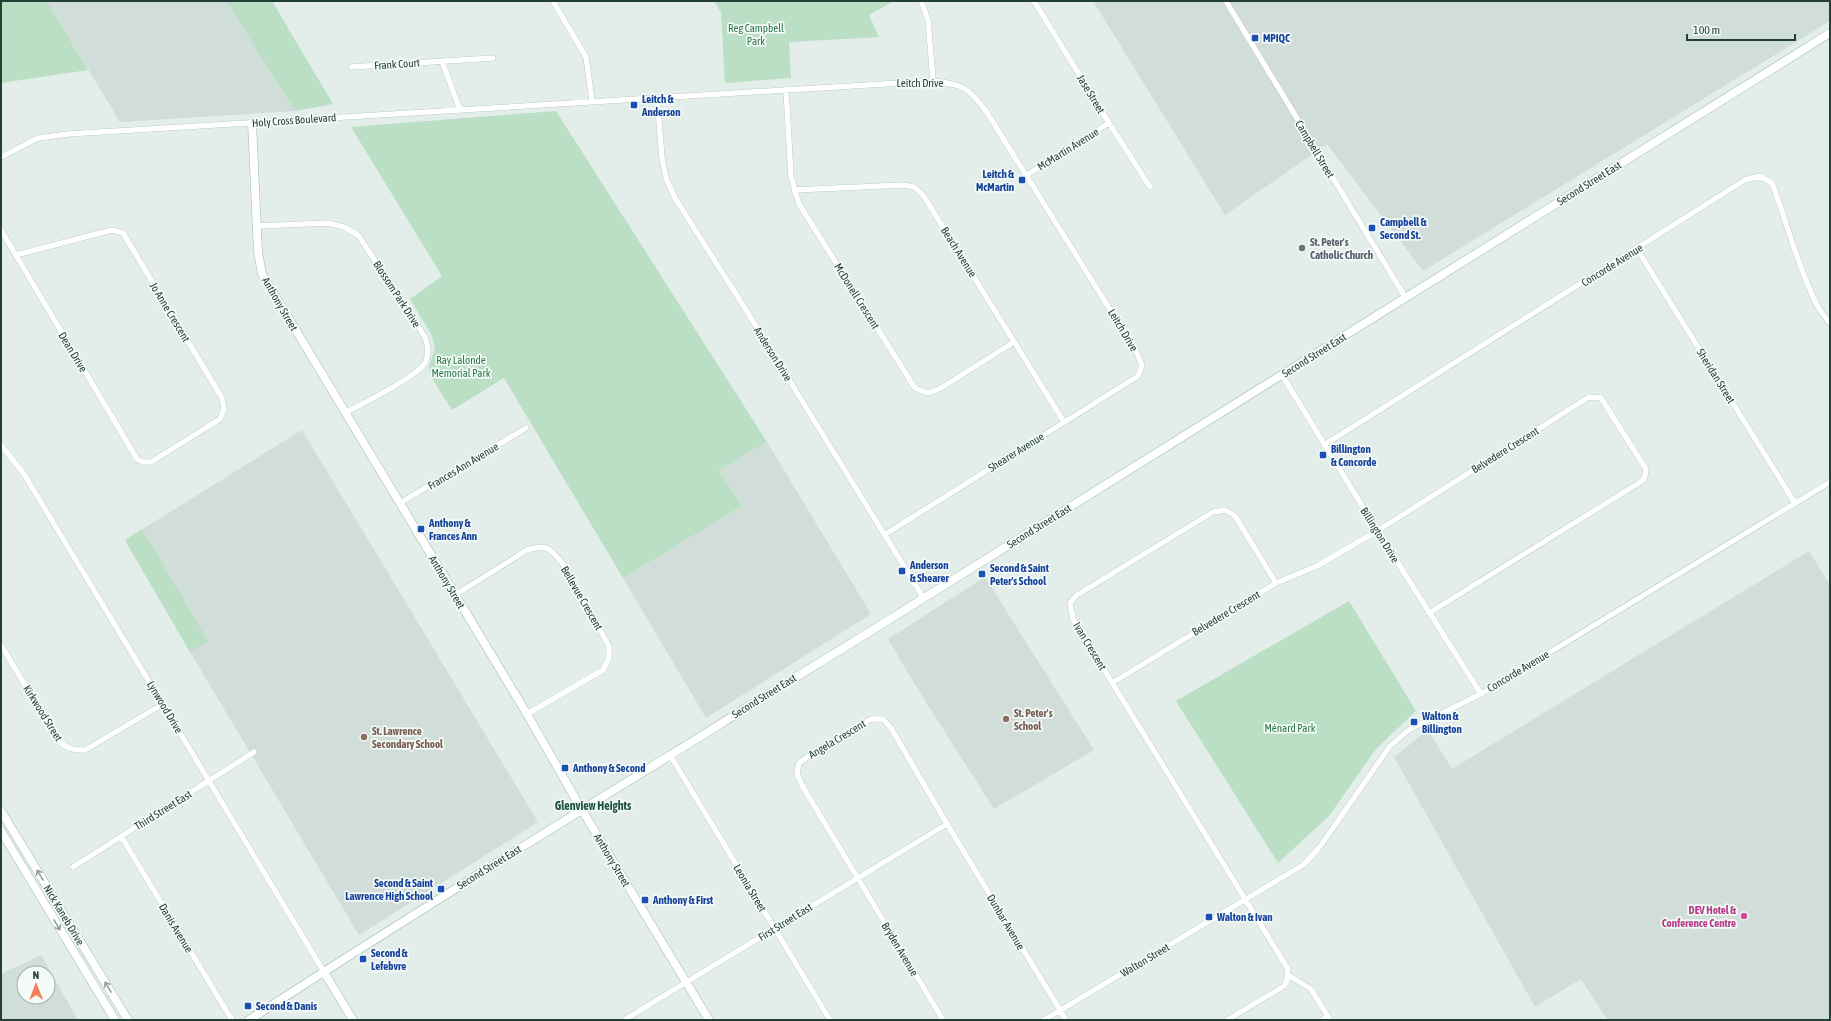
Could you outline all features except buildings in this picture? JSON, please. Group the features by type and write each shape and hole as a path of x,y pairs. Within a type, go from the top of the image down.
{"main road":[{"name":"Second Street East","path":"249,1020 670,755 1830,33"},
{"name":"Anthony Street","path":"252,123 258,252 262,274 709,1020"},
{"name":"Nick Kaneb Drive","path":"1,810 128,1020"},
{"name":"Nick Kaneb Drive","path":"1,831 115,1020"},
{"path":"324,972 353,1020"}],"street":[{"path":"553,1 586,57 592,101"},
{"path":"921,1 928,19 933,81"},
{"name":"Jase Street","path":"1034,1 1150,187"},
{"name":"Campbell Street","path":"1226,1 1405,297"},
{"name":"Frank Court","path":"351,67 493,58"},
{"path":"442,61 460,110"},
{"name":"Leitch Drive","path":"592,101 933,81 958,84 974,95 986,111 1136,351 1142,365"},
{"name":"McDonell Crescent","path":"786,90 791,176 799,204 915,388 928,393 941,388 1014,342"},
{"name":"Anderson Drive","path":"657,98 662,158 666,178 675,198 924,597"},
{"name":"Holy Cross Boulevard","path":"1,157 38,138 68,134 592,101"},
{"name":"McMartin Avenue","path":"1027,175 1109,123"},
{"name":"Concorde Avenue","path":"1324,445 1745,180 1760,176 1772,183 1785,216 1798,261 1816,304 1830,323"},
{"name":"Beach Avenue","path":"794,190 902,185 914,188 923,195 1064,422"},
{"name":"Blossom Park Drive","path":"257,226 328,223 344,226 358,235 425,337 429,348 425,363 414,374 345,413"},
{"name":"Dean Drive","path":"1,230 135,457 143,462 152,462"},
{"name":"Jo Anne Crescent","path":"16,255 112,230 120,231 126,236 222,398 224,405 223,414 216,422 152,462"},
{"name":"Sheridan Street","path":"1637,249 1795,503"},
{"name":"Shearer Avenue","path":"884,535 1138,376 1142,365"},
{"name":"Billington Drive","path":"1282,375 1377,531 1481,694"},
{"name":"Belvedere Crescent","path":"1112,683 1276,583 1317,566 1377,531 1589,397 1601,398 1646,468 1646,476 1642,482 1429,613"},
{"name":"Frances Ann Avenue","path":"400,503 526,428"},
{"name":"Lynwood Drive","path":"1,445 24,474 324,972"},
{"name":"Concorde Avenue","path":"1246,900 1303,866 1319,848 1390,746 1410,729 1481,694 1830,482"},
{"name":"Ivan Crescent","path":"1276,583 1235,516 1225,510 1213,512 1077,595 1070,602 1073,619 1286,964 1288,975"},
{"name":"Bellevue Crescent","path":"455,595 527,550 540,546 552,551 562,563 609,646 609,658 603,670 527,714"},
{"name":"Kirkwood Street","path":"1,645 58,740 66,748 73,750 85,750 163,704"},
{"name":"Angela Crescent","path":"858,877 803,787 797,774 799,763 810,755 871,719 883,718 891,728 947,824"},
{"name":"Third Street East","path":"73,867 254,752"},
{"name":"Leonia Street","path":"670,755 830,1020"},
{"name":"First Street East","path":"624,1020 947,824"},
{"name":"Dunbar Avenue","path":"947,824 1066,1020"},
{"name":"Danis Avenue","path":"121,836 232,1020"},
{"name":"Bryden Avenue","path":"858,877 943,1020"},
{"name":"Walton Street","path":"1044,1020 1246,900"},
{"path":"1226,1020 1284,986 1288,975 1311,989 1327,1019"}],"shaded area":[{"path":"47,1 226,1 295,111 120,122"},
{"path":"1093,1 1830,1 1830,21 1423,271 1327,144 1225,215"},
{"name":"St. Lawrence Secondary School","path":"302,430 538,822 359,935 125,540"},
{"path":"767,442 871,614 706,718 623,578 742,506 719,470"},
{"path":"1809,551 1830,585 1830,1020 1607,1020 1581,979 1535,1007 1394,757 1428,730 1452,769"},
{"name":"St. Peter's School","path":"985,577 1094,750 994,809 917,688 888,639"},
{"path":"41,955 47,965 20,965"},
{"path":"16,967 16,1005 56,1005 56,981 78,1020 1,1020 1,974"}],"green space":[{"path":"1,1 47,1 88,70 1,83"},
{"path":"226,1 272,1 333,104 295,111"},
{"name":"Reg Campbell Park","path":"714,1 894,1 869,15 879,37 789,42 791,78 725,83 721,12"},
{"name":"Ray Lalonde Memorial Park","path":"556,111 767,442 719,470 742,506 623,578 504,378 452,410 431,377 429,367 435,347 431,334 410,299 442,276 351,127"},
{"path":"142,529 208,641 190,652 125,540"},
{"name":"Ménard Park","path":"1349,601 1416,711 1376,749 1329,816 1278,863 1176,701"}],"place":[{"name":"MPIQC","path":"1255,38"},
{"name":"Leitch & Anderson","path":"634,105"},
{"name":"Leitch & McMartin","path":"1022,180"},
{"name":"Campbell & Second St.","path":"1372,228"},
{"name":"St. Peter's Catholic Church","path":"1302,248"},
{"name":"Billington & Concorde","path":"1323,455"},
{"name":"Anthony & Frances Ann","path":"421,529"},
{"name":"Anderson & Shearer","path":"902,571"},
{"name":"Second & Saint Peter's School","path":"982,574"},
{"name":"St. Peter's School","path":"1006,719"},
{"name":"Walton & Billington","path":"1414,722"},
{"name":"St. Lawrence Secondary School","path":"364,737"},
{"name":"Anthony & Second","path":"565,768"},
{"name":"Second & Saint Lawrence High School","path":"441,889"},
{"name":"Anthony & First","path":"645,900"},
{"name":"DEV Hotel & Conference Centre","path":"1744,916"},
{"name":"Walton & Ivan","path":"1209,917"},
{"name":"Second & Lefebvre","path":"363,959"},
{"name":"Second & Danis","path":"248,1006"}],"district":[{"name":"Glenview Heights","path":"593,806"}]}
